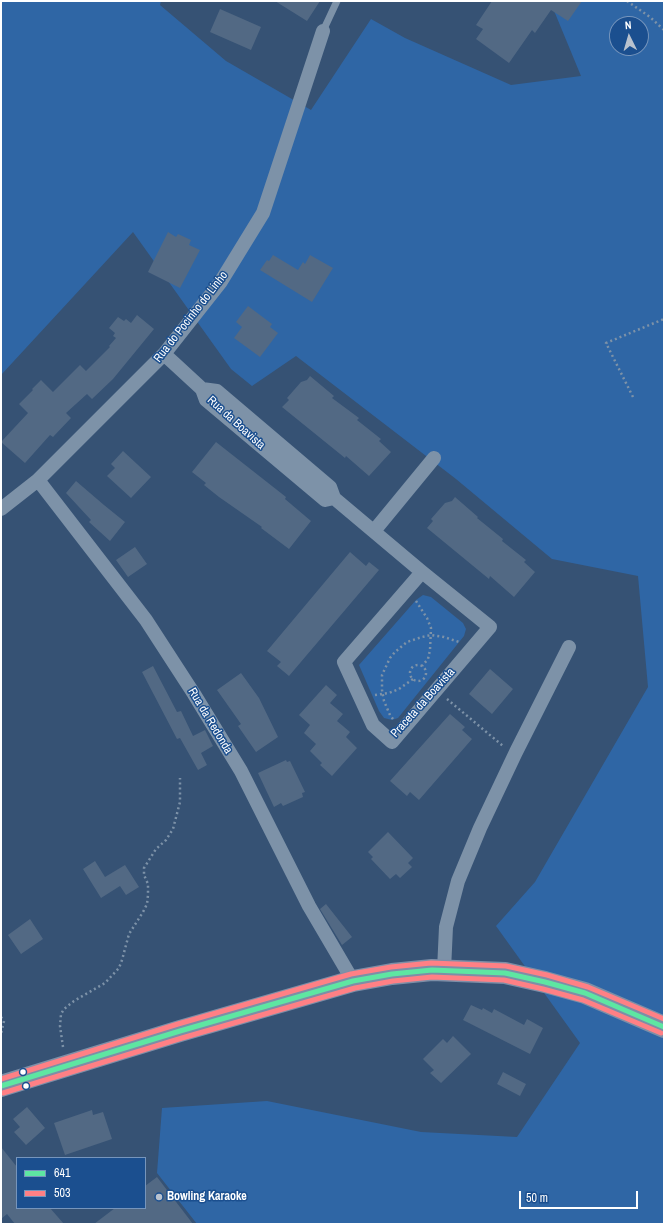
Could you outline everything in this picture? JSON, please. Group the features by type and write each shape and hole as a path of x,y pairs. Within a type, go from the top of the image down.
{"main road":[{"path":"4,1086 180,1031 353,981 392,974 432,970 505,973 545,982 585,993 664,1027"}],"street":[{"name":"Rua do Pocinho do Linho","path":"1,508 38,480 164,354 220,283 263,212 323,31"},
{"name":"Rua da Boavista","path":"164,354 202,389 216,391 330,487 334,498 422,572"},
{"path":"374,531 434,458"},
{"name":"Rua da Redonda","path":"38,480 146,620 194,694 241,772 309,906 353,981"},
{"name":"Praceta da Boavista","path":"422,572 490,626 392,742 373,725 344,662 422,572"},
{"path":"444,970 446,927 458,881 480,828 514,756 569,647"}],"lane":[{"path":"323,31 336,1"}],"path":[{"path":"627,1 664,30"},
{"path":"633,397 606,343 664,319"},
{"path":"416,600 431,628 428,660 422,666"},
{"path":"394,719 390,715 382,690 382,675 392,655 407,642 431,635 460,642"},
{"path":"417,665 422,666 426,670 425,677 421,681 413,679 410,672 412,667 417,665"},
{"path":"372,695 389,693 399,689 413,679"},
{"path":"436,690 514,756"},
{"path":"66,1066 60,1026 61,1014 64,1009 105,983 119,968 129,934 147,904 148,884 144,875 144,868 173,829 180,802 180,778"},
{"path":"1,1017 4,1021 1,1034"}],"shaded area":[{"path":"1,1 161,1 160,5 226,61 311,110 371,19 405,38 511,85 581,76 550,1 664,1 664,1224 197,1224 157,1173 162,1108 267,1101 421,1132 517,1137 580,1043 496,926 535,882 648,687 638,576 552,559 456,479 296,356 252,386 231,369 133,232 1,375"},
{"path":"423,595 431,597 463,623 466,629 464,636 398,718 392,720 384,718 379,711 359,665 416,600"}],"building":[{"path":"275,1 320,1 307,21"},
{"path":"492,1 582,1 568,21 551,10 535,33 532,30 509,63 476,39 483,29 476,25"},
{"path":"220,9 261,27 251,50 210,32"},
{"path":"168,232 176,237 178,234 191,240 189,245 200,250 180,288 148,272"},
{"path":"273,255 298,270 303,262 305,264 310,255 333,268 312,302 260,270 267,260 269,261"},
{"path":"248,306 272,324 270,327 278,333 260,357 234,338 242,327 236,322"},
{"path":"137,315 154,329 113,379 92,399 87,394 66,413 71,418 53,437 50,435 25,463 1,442 28,413 19,404 41,380 53,392 80,365 86,371 110,347 109,346 116,338 113,336 115,333 109,328 118,317 124,321 126,319 131,323"},
{"path":"310,376 334,396 332,398 359,418 357,420 381,439 379,441 391,452 369,476 346,456 345,458 282,407 289,400 287,398 301,382 307,380"},
{"path":"216,442 286,497 285,499 311,521 289,549 261,528 262,527 219,497 204,485 206,483 192,472"},
{"path":"123,451 151,477 131,498 107,476 115,468 111,464"},
{"path":"76,481 125,522 110,541 89,522 91,520 66,493"},
{"path":"455,497 478,517 477,518 503,539 502,541 526,560 524,562 535,572 514,597 490,576 489,579 427,528 433,521 431,519 445,503 452,501"},
{"path":"135,547 147,564 128,577 116,560"},
{"path":"350,552 366,566 369,562 379,570 289,676 277,666 281,662 267,651"},
{"path":"153,666 177,712 181,711 193,736 205,730 213,746 201,753 207,765 198,770 180,738 177,739 142,672"},
{"path":"490,669 513,689 492,714 469,694"},
{"path":"241,673 259,698 278,737 256,752 238,726 241,724 217,690"},
{"path":"326,685 337,695 330,703 343,714 337,721 350,732 346,737 357,748 332,776 320,765 322,763 310,751 316,744 304,733 310,725 299,715"},
{"path":"450,714 465,727 462,730 472,739 419,800 410,792 407,796 390,781"},
{"path":"286,760 287,762 290,761 305,792 302,793 303,797 283,806 281,803 274,807 258,773"},
{"path":"388,832 413,858 408,863 412,867 400,878 396,874 390,879 371,859 373,857 368,852"},
{"path":"95,861 105,877 125,865 139,887 126,895 120,886 101,898 83,869"},
{"path":"326,904 352,937 342,945 320,909"},
{"path":"30,919 43,939 21,954 8,935"},
{"path":"471,1005 482,1010 483,1008 492,1013 494,1009 524,1025 527,1019 543,1028 530,1054 463,1020"},
{"path":"453,1036 471,1054 441,1083 430,1073 434,1070 423,1059 443,1039 447,1043"},
{"path":"503,1072 526,1084 520,1096 497,1084"},
{"path":"27,1107 45,1128 26,1145 14,1132 20,1127 13,1119"},
{"path":"92,1110 93,1115 103,1112 112,1139 65,1155 54,1123"},
{"path":"1,1147 16,1166 16,1209 51,1209 64,1224 15,1224 7,1214 1,1219"},
{"name":"Bowling Karaoke","path":"157,1177 193,1224 94,1224 114,1209 146,1209 146,1185"}],"transit line":[{"path":"1,1079 178,1024 351,974 391,967 431,963 506,966 547,975 588,987 664,1019"},
{"name":"641","path":"1,1086 180,1031 353,981 392,974 432,970 505,973 545,982 585,993 664,1027"},
{"name":"503","path":"3,1093 182,1038 355,988 393,981 432,977 504,980 543,989 583,1000 661,1033"}],"place":[{"name":"Bowling Karaoke","path":"159,1197"}]}
